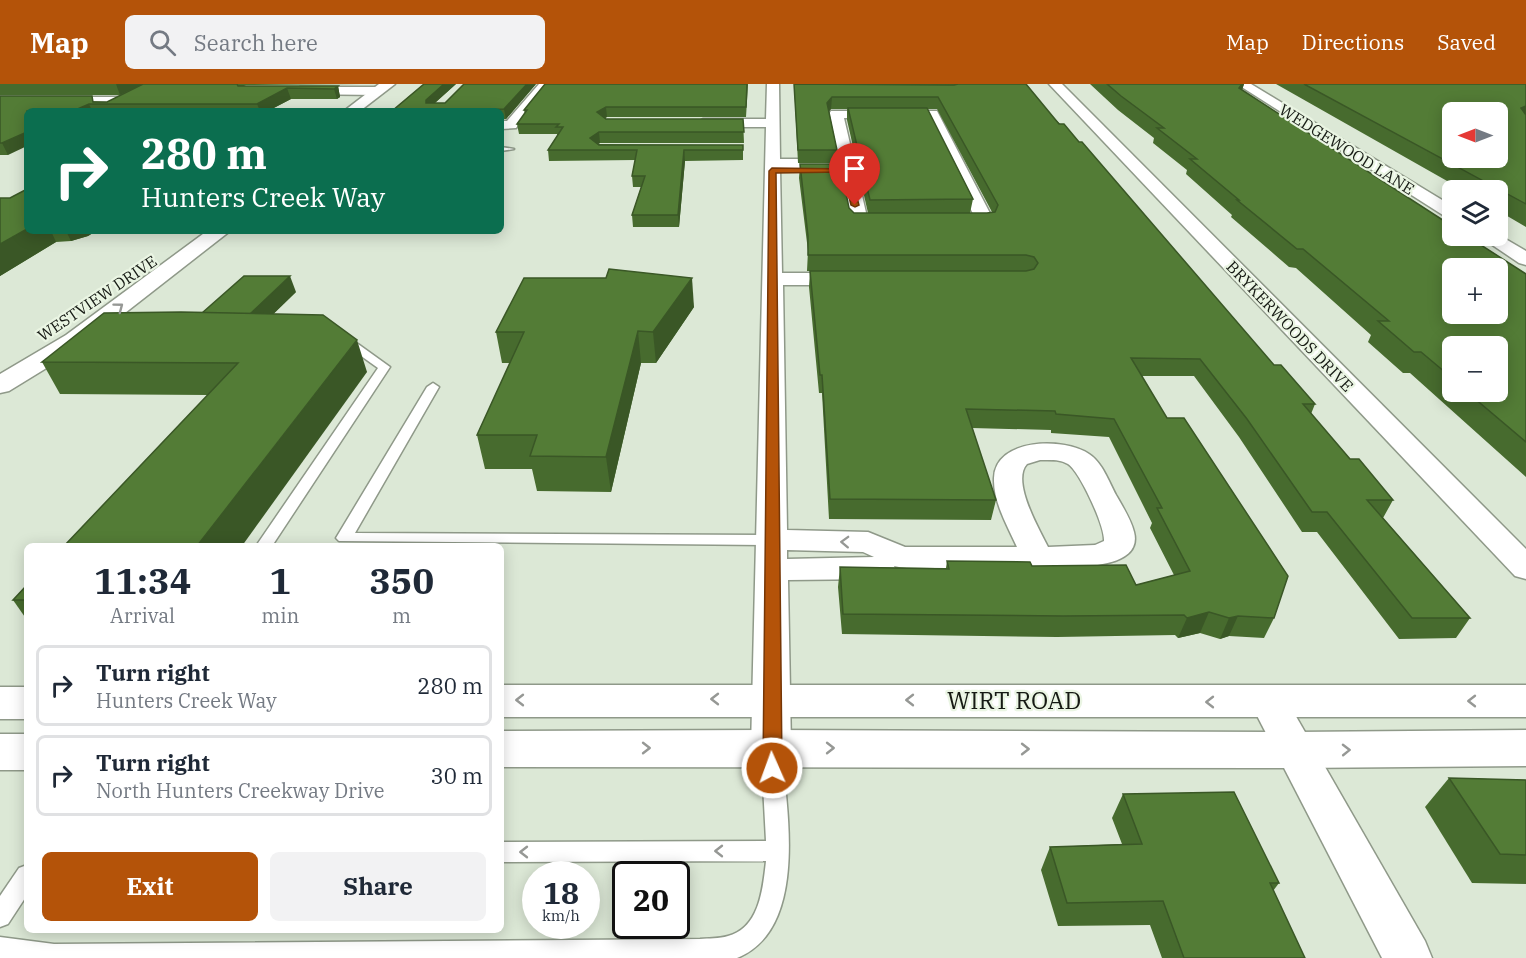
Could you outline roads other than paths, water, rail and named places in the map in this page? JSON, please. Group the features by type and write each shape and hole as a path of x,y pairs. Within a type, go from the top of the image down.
{"main road":[{"path":"357,108 382,96"},
{"name":"WESTVIEW DRIVE","path":"0,360 112,290 187,234"},
{"name":"WESTVIEW DRIVE","path":"0,385 77,338 216,234"},
{"path":"36,339 77,338"},
{"name":"WIRT ROAD","path":"504,700 1526,701"},
{"path":"0,703 24,703"},
{"path":"504,749 1526,748"},
{"path":"0,752 24,752"}],"street":[{"path":"506,125 545,84"},
{"name":"BRYKERWOODS DRIVE","path":"1055,84 1526,568"},
{"name":"WEDGEWOOD LANE","path":"1243,84 1442,207"},
{"path":"0,94 17,87"},
{"path":"771,748 772,279 768,158 777,88"},
{"path":"282,91 382,96"},
{"path":"0,101 126,99 107,108"},
{"path":"836,114 932,114 985,221 860,222 846,167 836,114"},
{"path":"690,123 773,123"},
{"path":"768,158 846,167"},
{"path":"1505,246 1526,259"},
{"path":"772,279 868,279"},
{"path":"772,555 877,569 900,557 1037,558"},
{"path":"1269,702 1408,958"}],"lane":[{"path":"504,149 510,149"},
{"path":"77,338 104,337"},
{"path":"266,543 384,367 354,346 334,341"},
{"path":"433,387 344,538 470,543"},
{"path":"504,544 772,555"},
{"path":"0,949 54,956 720,950 737,946 751,937 766,919 773,895 778,851 771,748"},
{"path":"504,852 778,851"},
{"path":"0,916 24,880"}]}
